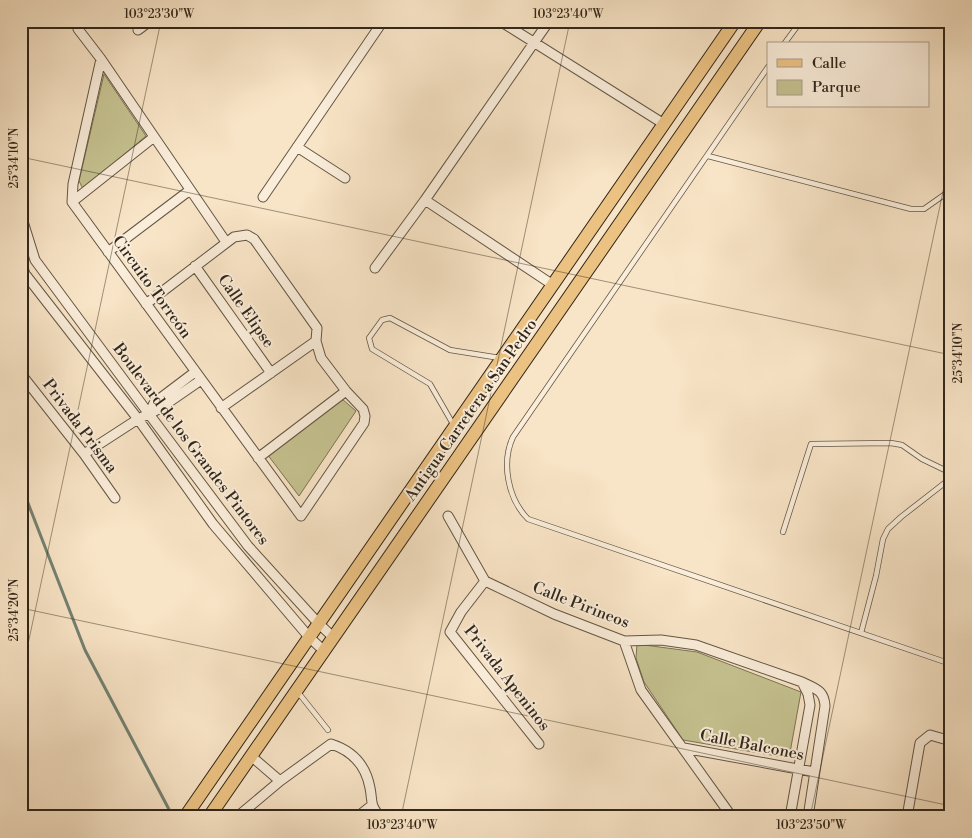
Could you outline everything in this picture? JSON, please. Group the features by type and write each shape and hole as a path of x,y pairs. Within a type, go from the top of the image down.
{"main road":[{"name":"Antigua Carretera a San Pedro","path":"185,817 735,21"},
{"path":"740,50 754,21"},
{"name":"Antigua Carretera a San Pedro","path":"209,817 760,21"}],"street":[{"path":"138,30 150,21"},
{"path":"262,197 383,21"},
{"path":"500,21 664,124"},
{"path":"375,268 425,200 549,21"},
{"path":"78,29 101,59 226,242"},
{"path":"72,202 73,184 101,59"},
{"path":"72,202 154,136"},
{"path":"297,147 345,178"},
{"path":"108,252 190,190"},
{"path":"425,200 553,285"},
{"name":"Circuito Torreón","path":"72,202 301,516 364,423 365,416 363,409 346,391 321,358 316,341"},
{"name":"Boulevard de los Grandes Pintores","path":"21,215 35,260 149,414 248,546 318,623 334,637"},
{"path":"146,304 234,236 246,235 254,239 317,328 316,341 221,408"},
{"path":"23,273 35,260"},
{"name":"Boulevard de los Grandes Pintores","path":"21,261 23,273 138,419 214,524 323,650"},
{"name":"Calle Elipse","path":"195,266 271,373"},
{"name":"Privada Prisma","path":"21,374 84,454 115,498"},
{"path":"84,454 138,419 149,414 154,403 198,376"},
{"path":"258,458 346,391"},
{"path":"448,516 485,581"},
{"name":"Calle Pirineos","path":"485,581 554,614 624,641 661,640 696,645 802,682 818,690 824,696 825,706 814,772"},
{"name":"Privada Apeninos","path":"485,581 461,612 450,632 539,744"},
{"path":"624,641 641,690 732,817"},
{"path":"790,817 810,705 808,694 802,682"},
{"path":"907,817 920,744 930,735 951,741"},
{"path":"237,817 280,781 331,744 356,757 367,774 371,791 371,806 380,817"},
{"name":"Calle Balcones","path":"684,748 814,772"},
{"path":"251,756 280,781"},
{"path":"808,817 814,772"},
{"path":"357,817 371,806"},
{"path":"598,817 604,815 607,817"}],"lane":[{"path":"785,42 801,21"},
{"path":"767,68 513,437 508,450 508,470 512,496 517,506 528,519 951,664"},
{"path":"708,156 911,209 924,209 951,190"},
{"path":"454,427 430,384 372,349 369,338 382,320 390,318 450,350 502,359"},
{"path":"783,532 811,444 890,443 902,445 922,459 951,473"},
{"path":"861,633 876,576 883,539 888,529 951,478"},
{"path":"296,690 328,730"}],"green space":[{"path":"104,74 146,136 83,189 79,181"},
{"path":"342,399 356,411 299,496 267,454"},
{"path":"637,644 697,652 801,692 789,758 683,740 644,682 636,658"}],"waterway":[{"path":"21,485 85,650 173,817"}]}
